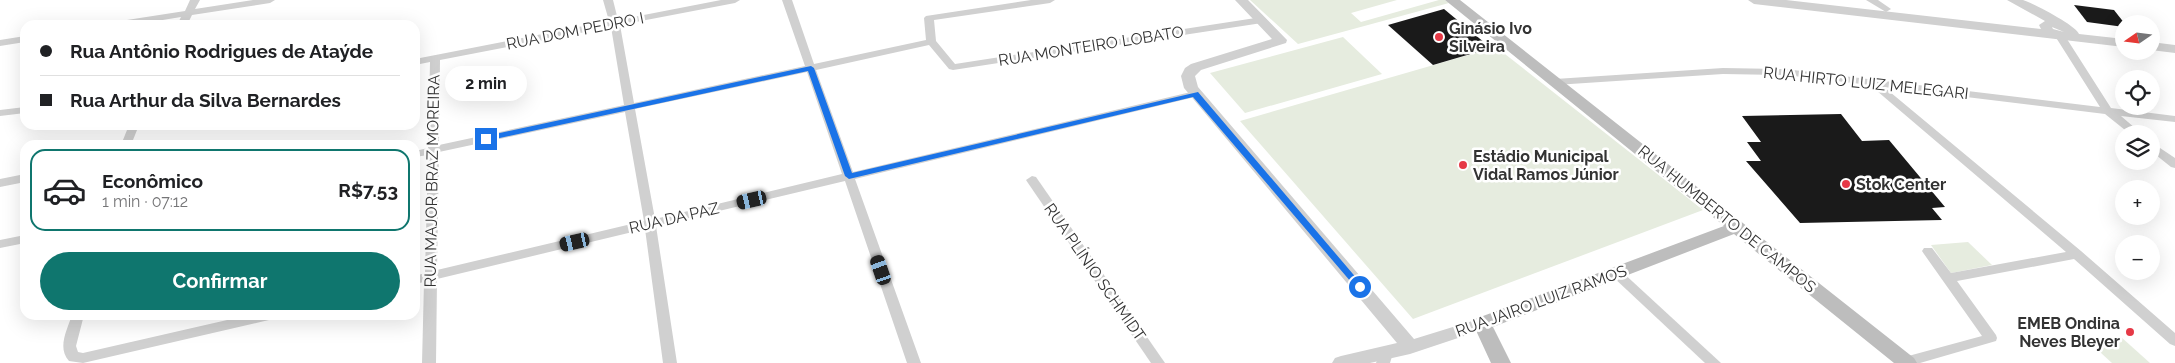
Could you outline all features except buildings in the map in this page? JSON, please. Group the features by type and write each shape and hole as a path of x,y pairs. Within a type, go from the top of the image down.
{"main road":[{"name":"RUA HUMBERTO DE CAMPOS","path":"1452,0 1906,362"},
{"name":"RUA JAIRO LUIZ RAMOS","path":"1482,324 1737,227"},
{"path":"1482,324 1501,363"}],"street":[{"path":"184,20 195,0"},
{"path":"144,20 270,0"},
{"path":"608,0 615,24 650,224 670,363"},
{"name":"RUA DOM PEDRO I","path":"420,61 735,0"},
{"path":"787,0 914,363"},
{"path":"420,153 931,42 929,18 1031,1 1050,0"},
{"path":"1241,0 1282,40 1206,63 1190,71 1188,82 1195,94 1410,347"},
{"path":"1754,0 2064,33 2115,36"},
{"path":"1811,0 2045,27 2050,24 2064,33 2115,42"},
{"path":"1871,0 1886,9"},
{"path":"2013,0 2064,33 2108,111 2126,125"},
{"name":"RUA MONTEIRO LOBATO","path":"931,42 953,67 1262,20"},
{"path":"0,43 20,40"},
{"path":"2160,40 2175,42"},
{"path":"2160,47 2175,49"},
{"name":"RUA MAJOR BRAZ MOREIRA","path":"429,363 435,58"},
{"name":"RUA HIRTO LUIZ MELEGARI","path":"1555,82 1757,71 1785,72 2175,119"},
{"path":"1872,82 2077,254 2175,341"},
{"name":"RUA DA PAZ","path":"420,279 1195,94"},
{"path":"0,113 20,111"},
{"path":"2160,152 2175,164"},
{"path":"0,183 20,179"},
{"name":"RUA PLÍNIO SCHMIDT","path":"1032,180 1158,363"},
{"path":"0,244 20,240"},
{"path":"1906,362 1991,338 1928,251"},
{"path":"1948,278 2077,254"},
{"path":"1616,273 1714,363"},
{"path":"77,320 69,346 70,353 74,357 98,356 248,320"},
{"name":"RUA JAIRO LUIZ RAMOS","path":"1341,363 1385,358 1410,347 1482,324"}],"shaded area":[{"path":"1250,0 1397,0 1351,13 1361,22 1439,0 1445,0 1449,3 1298,44"},
{"path":"1343,37 1382,74 1245,113 1210,73"},
{"name":"Estádio Municipal Vidal Ramos Júnior","path":"1496,47 1703,210 1413,319 1240,121"},
{"path":"1968,242 1992,265 1951,273 1931,245"},
{"path":"2121,337 2150,363 2112,363 2089,342"}],"place":[{"name":"Ginásio Ivo Silveira","path":"1439,37"},
{"name":"Estádio Municipal Vidal Ramos Júnior","path":"1463,165"},
{"name":"Stok Center","path":"1846,184"},
{"name":"EMEB Ondina Neves Bleyer","path":"2130,332"}],"route":[{"path":"486,139 811,68 849,176 1195,94 1360,287"}]}
